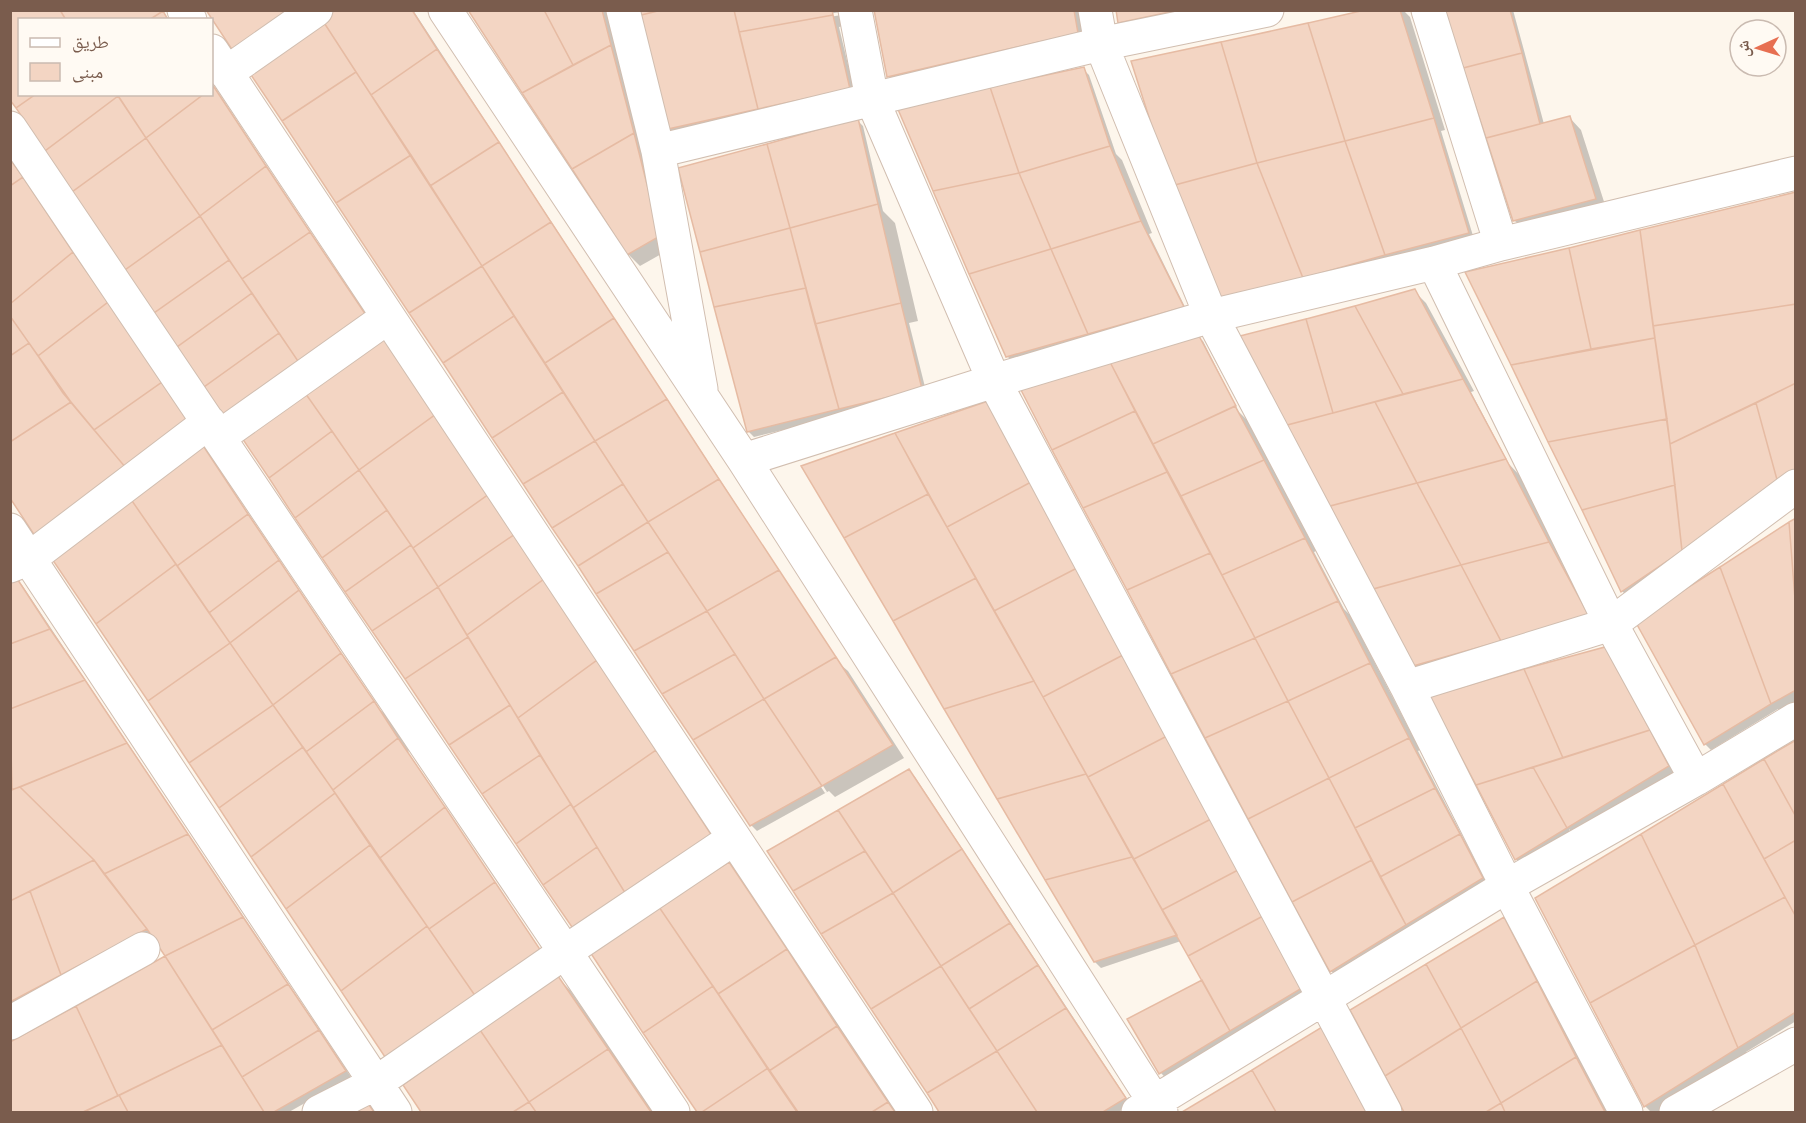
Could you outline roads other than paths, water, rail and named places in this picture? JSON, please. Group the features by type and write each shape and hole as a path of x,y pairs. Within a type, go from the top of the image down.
{"street":[{"path":"316,10 219,62 916,1113"},
{"path":"445,10 744,460 1152,1109 1507,886 1696,779 1796,719"},
{"path":"623,10 658,151 704,402"},
{"path":"855,10 872,99 994,381 1385,1113"},
{"path":"1095,10 1101,44 1211,316 1407,687 1507,886 1626,1113"},
{"path":"658,151 1101,44 1267,10"},
{"path":"1428,10 1501,244"},
{"path":"10,128 673,1113"},
{"path":"744,460 994,381 1211,316 1796,173"},
{"path":"1434,263 1611,624 1696,779"},
{"path":"20,562 214,430 388,317"},
{"path":"1407,687 1611,624 1796,486"},
{"path":"10,530 20,562 395,1113"},
{"path":"319,1113 376,1083 565,952 734,839"},
{"path":"10,1023 143,950"},
{"path":"1676,1113 1796,1044"}]}
